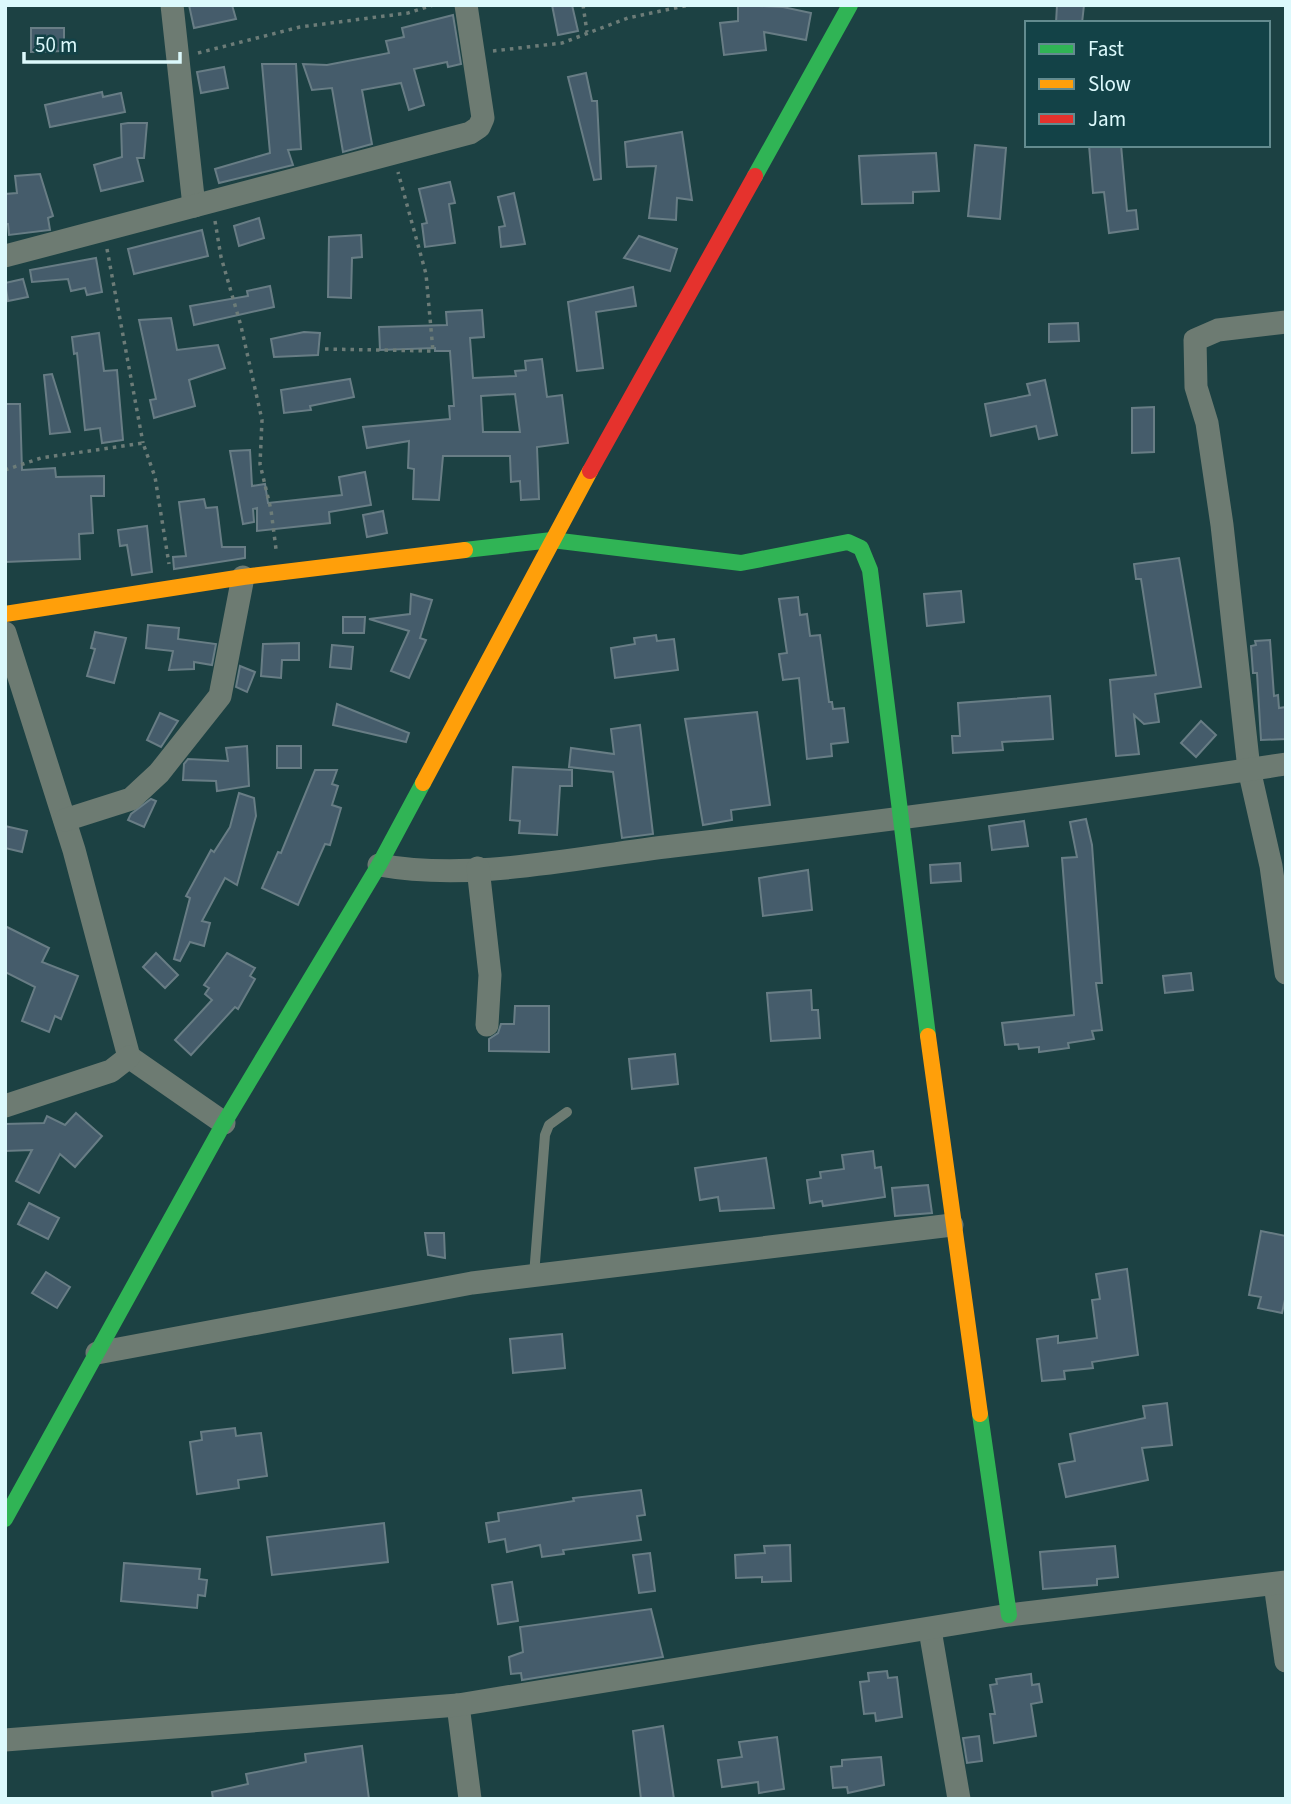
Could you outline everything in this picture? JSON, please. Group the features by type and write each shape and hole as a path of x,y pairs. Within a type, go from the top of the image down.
{"street":[{"path":"172,5 203,204"},
{"path":"5,256 470,133 479,127 483,118 466,5"},
{"path":"8,1508 97,1353 223,1123 379,865 552,540 849,5"},
{"path":"1286,322 1218,330 1195,340 1196,387 1207,423 1222,524 1249,769 1271,866 1286,973"},
{"path":"5,614 279,572 552,540 741,563 848,541 861,548 870,570 899,819 952,1225 1009,1615"},
{"path":"65,820 131,799 159,773 219,696 243,577"},
{"path":"5,633 65,820 129,1057 223,1123"},
{"path":"379,865 415,871 478,868 899,819 1286,764"},
{"path":"478,868 490,975 487,1025"},
{"path":"5,1106 111,1071 129,1057"},
{"path":"97,1353 472,1283 952,1225"},
{"path":"5,1740 458,1705 1009,1615 1280,1583 1286,1661"},
{"path":"930,1630 953,1796"},
{"path":"458,1705 470,1799"}],"lane":[{"path":"534,1275 545,1135 549,1125 567,1112"}],"path":[{"path":"179,58 300,27 369,20 432,5"},
{"path":"583,5 587,32"},
{"path":"473,55 562,43 628,18 689,5"},
{"path":"325,349 433,351 426,274 394,153"},
{"path":"203,204 242,326 262,420 260,464 271,510 279,572"},
{"path":"105,229 112,287 142,443 161,505 171,587"},
{"path":"5,470 41,458 142,443"}],"building":[{"path":"189,5 232,5 236,19 194,28"},
{"path":"552,5 572,5 578,31 558,35"},
{"path":"738,5 783,7 811,13 806,40 764,32 766,50 724,55 720,23 738,21"},
{"path":"1057,5 1084,5 1082,21 1056,21"},
{"path":"453,15 461,64 448,67 447,62 414,69 424,105 409,110 401,83 362,90 372,144 343,152 332,88 312,90 303,64 327,65 389,53 386,41 404,37 402,28"},
{"path":"31,28 64,28 64,51 31,52"},
{"path":"262,64 296,64 301,149 288,150 293,165 219,183 215,169 270,153"},
{"path":"224,67 228,88 201,93 197,72"},
{"path":"586,73 592,101 597,101 601,179 594,180 568,77"},
{"path":"102,92 103,97 121,93 125,112 50,127 45,105"},
{"path":"147,123 144,158 137,158 143,181 101,191 94,165 122,157 121,124"},
{"path":"682,132 692,200 677,198 676,220 649,218 656,166 627,167 625,142"},
{"path":"975,145 1006,148 1000,219 968,216"},
{"path":"1089,147 1121,147 1127,211 1136,210 1138,229 1109,233 1104,192 1093,193"},
{"path":"936,153 939,191 913,192 913,203 862,204 859,156"},
{"path":"40,174 53,216 48,218 50,230 9,235 8,224 5,224 5,194 17,193 15,176"},
{"path":"450,182 455,203 449,204 455,243 425,247 422,224 427,223 419,189"},
{"path":"514,193 525,244 501,247 499,227 505,226 498,197"},
{"path":"259,218 264,238 239,246 234,226"},
{"path":"202,230 208,256 134,274 128,249"},
{"path":"361,235 362,257 352,258 351,298 328,297 329,237"},
{"path":"639,236 677,249 670,271 624,258"},
{"path":"96,258 102,292 87,295 85,288 71,291 68,279 32,282 30,270"},
{"path":"23,279 28,297 8,301 5,283"},
{"path":"270,286 274,307 194,325 190,306 248,296 247,291"},
{"path":"633,287 636,306 596,312 603,368 577,371 568,302"},
{"path":"482,310 484,337 470,338 473,378 516,376 515,371 526,370 525,361 542,359 547,397 562,395 568,443 537,447 539,499 521,500 520,481 511,482 510,456 443,456 439,500 413,499 414,469 408,468 409,441 367,448 363,427 450,419 449,406 454,406 450,351 435,351 435,348 380,350 379,327 447,325 446,312","holes":["515,394 520,432 483,432 481,396"]},
{"path":"171,318 177,350 218,345 225,368 189,380 195,406 154,418 150,400 156,399 139,320"},
{"path":"1078,323 1079,341 1049,342 1049,324"},
{"path":"304,332 320,333 318,355 274,357 271,339"},
{"path":"99,333 104,371 117,370 123,440 102,443 100,428 85,430 77,353 74,354 72,337"},
{"path":"52,374 70,432 50,434 44,375"},
{"path":"350,379 354,397 310,406 311,410 284,413 281,390"},
{"path":"1045,380 1057,435 1039,439 1036,426 991,436 985,404 1030,395 1027,384"},
{"path":"5,404 20,404 22,470 55,468 56,477 104,476 104,496 91,496 93,533 79,534 80,559 5,562"},
{"path":"1154,407 1154,452 1132,453 1132,408"},
{"path":"250,450 252,486 265,484 268,503 342,495 339,477 365,472 371,505 329,512 330,523 257,531 257,508 253,509 254,522 243,524 230,451"},
{"path":"204,499 206,508 217,507 222,547 245,547 245,558 174,569 173,557 186,556 179,502"},
{"path":"383,511 387,533 367,537 363,515"},
{"path":"147,526 152,572 132,575 127,545 120,546 118,530"},
{"path":"1179,558 1201,687 1155,694 1159,722 1144,724 1134,715 1139,754 1116,756 1110,680 1156,675 1141,579 1136,579 1134,564"},
{"path":"961,591 964,622 927,626 924,594"},
{"path":"411,594 432,600 420,638 426,640 409,678 391,671 409,631 369,619 410,614"},
{"path":"798,597 800,615 807,614 810,636 820,635 829,702 832,702 833,709 844,708 848,742 831,744 832,756 807,759 799,678 783,680 779,654 787,653 779,599"},
{"path":"343,617 365,617 364,633 343,633"},
{"path":"148,625 179,628 178,639 216,644 212,665 194,662 194,669 169,670 173,651 146,648"},
{"path":"95,632 126,638 114,683 87,676 95,649 91,648"},
{"path":"656,635 657,641 674,639 678,670 615,678 611,648 635,644 634,638"},
{"path":"1270,640 1274,696 1278,695 1279,708 1286,707 1286,739 1261,740 1257,673 1253,673 1251,646 1256,645 1255,641"},
{"path":"299,643 299,660 282,660 281,678 261,676 263,644"},
{"path":"332,645 353,647 351,669 330,667"},
{"path":"240,666 255,672 247,692 236,687"},
{"path":"1050,696 1053,739 1002,742 1003,750 953,753 952,736 960,736 958,703"},
{"path":"337,704 409,733 406,742 333,725"},
{"path":"757,712 770,805 731,810 732,820 703,825 685,719"},
{"path":"160,713 178,721 161,747 147,740"},
{"path":"1201,721 1216,735 1196,757 1181,743"},
{"path":"640,725 653,834 622,838 613,772 569,767 571,748 614,754 611,729"},
{"path":"247,746 249,786 217,791 216,781 183,780 184,764 188,759 228,761 226,748"},
{"path":"277,746 301,746 301,768 277,768"},
{"path":"513,767 572,770 572,786 560,786 557,835 519,833 520,821 510,820"},
{"path":"315,770 337,770 332,784 338,786 332,805 341,808 330,845 325,844 298,905 262,888 278,852 281,853"},
{"path":"239,793 254,798 256,816 237,885 225,878 202,921 210,923 204,946 190,942 180,961 174,959 190,898 186,896 211,850 214,852 230,827"},
{"path":"151,799 156,801 144,827 128,820 131,814"},
{"path":"1086,819 1092,845 1102,983 1096,983 1102,1030 1092,1031 1094,1039 1068,1043 1069,1048 1039,1052 1039,1047 1019,1049 1018,1044 1005,1045 1002,1023 1074,1015 1062,858 1077,857 1070,822"},
{"path":"1024,821 1028,846 992,850 989,826"},
{"path":"5,826 27,831 22,852 5,848"},
{"path":"960,863 961,881 931,883 930,865"},
{"path":"808,870 812,910 763,916 759,878"},
{"path":"5,926 49,948 42,962 78,976 61,1019 55,1016 49,1032 22,1021 35,987 5,972"},
{"path":"156,953 178,975 165,988 143,967"},
{"path":"227,953 255,968 250,976 255,979 238,1009 235,1007 191,1055 175,1040 212,1000 205,994 209,988 204,985"},
{"path":"1191,973 1193,990 1165,993 1163,976"},
{"path":"811,990 812,1010 818,1010 820,1038 771,1041 767,993"},
{"path":"515,1006 549,1006 549,1052 489,1051 489,1039 498,1033 501,1024 514,1024"},
{"path":"675,1054 678,1084 632,1089 629,1059"},
{"path":"76,1113 102,1136 75,1167 60,1154 39,1193 16,1181 32,1150 5,1151 5,1124 44,1123 47,1116 65,1125"},
{"path":"873,1151 875,1168 881,1167 885,1197 823,1206 822,1201 810,1203 807,1180 821,1178 820,1172 844,1169 842,1155"},
{"path":"766,1158 774,1208 720,1211 718,1197 700,1200 695,1168"},
{"path":"928,1185 932,1213 895,1216 892,1188"},
{"path":"29,1203 59,1218 48,1239 18,1224"},
{"path":"1261,1231 1286,1236 1286,1295 1282,1313 1258,1308 1261,1297 1249,1295"},
{"path":"425,1233 444,1233 445,1258 428,1255"},
{"path":"1127,1269 1138,1355 1092,1362 1093,1368 1064,1371 1065,1379 1042,1381 1037,1339 1058,1336 1058,1343 1097,1338 1092,1300 1100,1299 1096,1274"},
{"path":"46,1272 70,1287 57,1308 32,1293"},
{"path":"562,1334 565,1368 513,1373 510,1339"},
{"path":"1167,1403 1172,1445 1142,1448 1148,1480 1066,1497 1059,1464 1075,1461 1070,1434 1145,1418 1143,1406"},
{"path":"235,1428 236,1436 261,1433 267,1476 238,1480 239,1488 197,1494 190,1442 202,1440 201,1432"},
{"path":"641,1490 645,1515 637,1516 641,1540 563,1550 564,1554 542,1557 540,1545 507,1552 505,1539 489,1542 486,1523 499,1521 498,1513 574,1501 573,1498"},
{"path":"384,1523 388,1562 272,1575 267,1537"},
{"path":"790,1545 791,1581 762,1582 762,1577 736,1578 735,1555 765,1553 764,1546"},
{"path":"1115,1546 1118,1577 1097,1579 1097,1585 1043,1589 1040,1552"},
{"path":"650,1553 655,1591 639,1593 633,1555"},
{"path":"124,1563 200,1569 199,1579 207,1580 205,1596 198,1595 197,1608 121,1601"},
{"path":"512,1582 518,1621 498,1624 492,1585"},
{"path":"651,1609 663,1657 522,1680 521,1673 511,1674 509,1657 523,1652 520,1627"},
{"path":"887,1671 888,1678 897,1677 902,1717 876,1721 875,1713 864,1714 860,1682 869,1681 868,1673"},
{"path":"1031,1674 1032,1685 1039,1684 1042,1702 1031,1704 1036,1736 994,1743 990,1714 995,1714 990,1685 997,1684 996,1679"},
{"path":"663,1726 674,1799 641,1799 633,1731"},
{"path":"979,1736 982,1761 967,1763 963,1738"},
{"path":"777,1737 784,1789 759,1793 758,1782 722,1787 718,1760 742,1757 739,1742"},
{"path":"362,1746 369,1799 213,1799 212,1792 248,1784 246,1774 306,1762 305,1754"},
{"path":"881,1757 884,1785 848,1793 847,1787 833,1788 831,1767 842,1766 842,1760"}],"traffic: fast":[{"path":"755,176 850,5"},
{"path":"465,550 552,540 741,563 848,542 861,548 870,570 928,1036"},
{"path":"5,1519 224,1123 379,865 423,783"},
{"path":"980,1414 1009,1615"}],"traffic: slow":[{"path":"423,783 590,471"},
{"path":"5,614 243,577 465,550"},
{"path":"928,1036 980,1414"}],"traffic: jam":[{"path":"590,471 755,176"}]}
